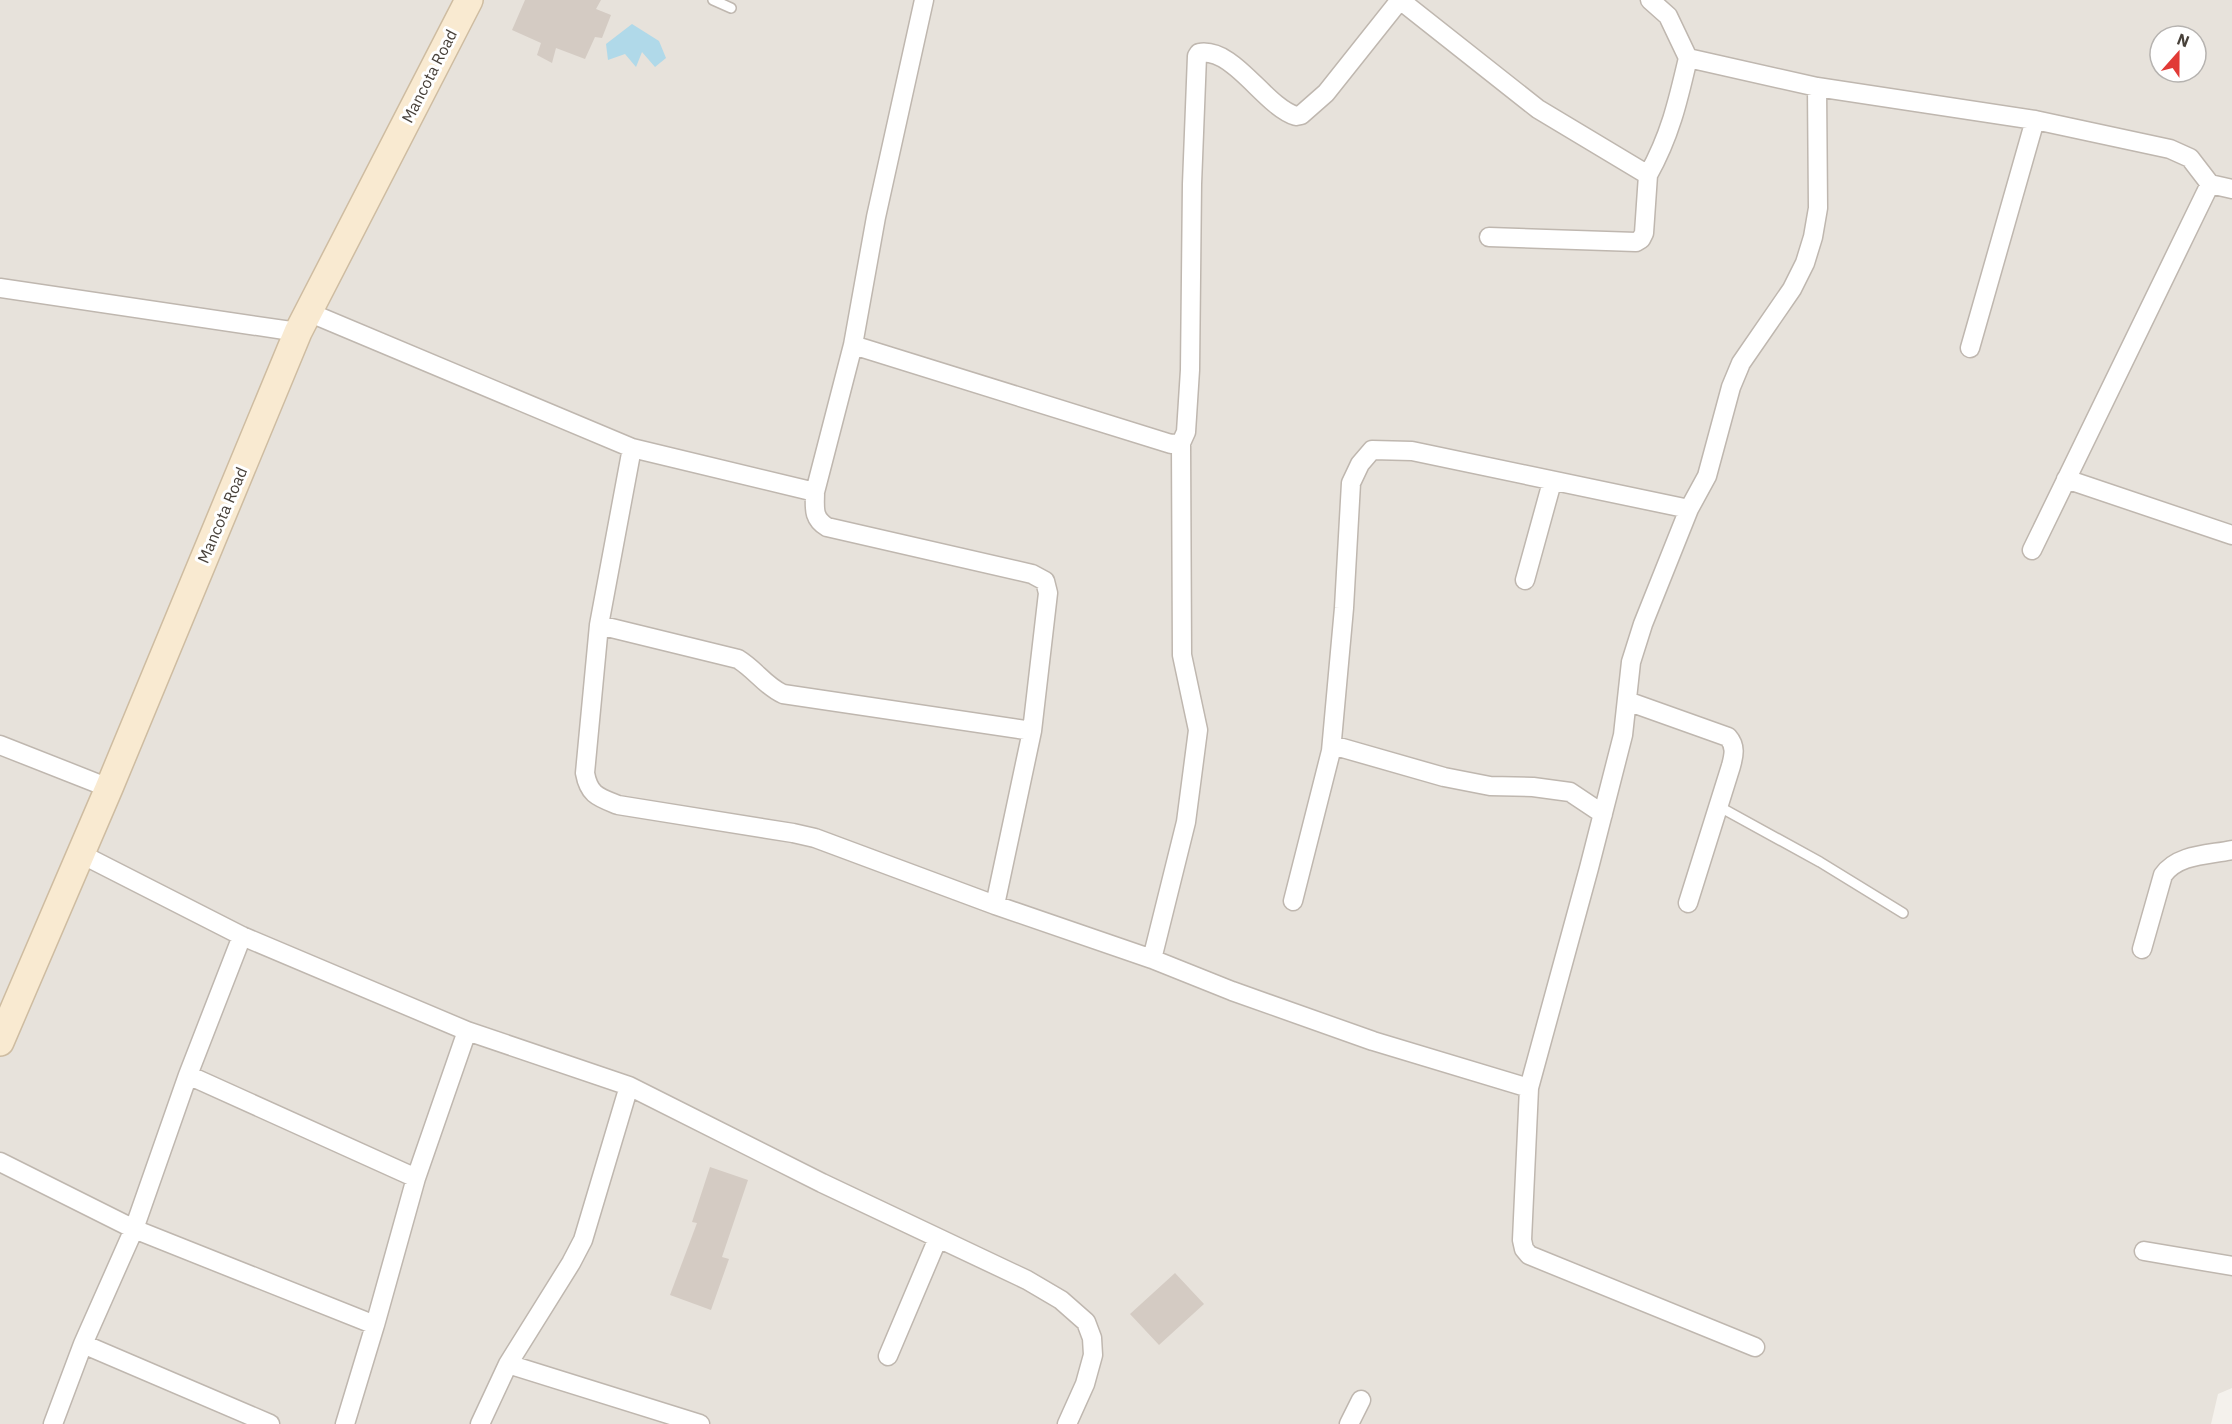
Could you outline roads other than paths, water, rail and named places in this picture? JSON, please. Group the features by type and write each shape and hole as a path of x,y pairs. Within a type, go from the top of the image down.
{"main road":[{"name":"Mancota Road","path":"0,1042 109,788 303,322 468,0"}],"street":[{"path":"924,0 876,218 853,345 815,492 815,515 819,522 827,527 1032,574 1045,581 1048,593 1032,730 995,905"},
{"path":"1152,959 1186,822 1198,730 1182,655 1181,443 1185,432 1190,370 1192,184 1197,56 1199,53 1209,52 1220,57 1233,65 1284,110 1296,116 1308,110 1326,93 1400,0 1538,109 1648,175"},
{"path":"1489,237 1635,243 1641,239 1644,232 1648,175 1662,150 1675,114 1688,58 1668,16 1650,0"},
{"path":"1688,58 1817,87 2035,120 2169,148 2190,158 2210,184 2232,189"},
{"path":"1755,1347 1529,1255 1524,1249 1522,1240 1529,1088 1623,735 1631,662 1643,624 1689,509 1707,476 1731,387 1741,363 1792,289 1813,237 1818,208 1817,87"},
{"path":"1970,348 2035,120"},
{"path":"2032,550 2210,184"},
{"path":"0,288 303,322 632,448 815,492"},
{"path":"853,345 1164,442 1181,443"},
{"path":"632,448 599,625 585,773 588,787 598,797 618,805 814,838 1373,1041 1529,1088"},
{"path":"1293,901 1332,745 1343,619 1351,483 1360,464 1372,450 1412,451 1689,509"},
{"path":"2066,479 2232,535"},
{"path":"1525,580 1552,482"},
{"path":"599,625 738,659 753,668 772,689 800,698 1032,730"},
{"path":"1627,701 1728,737 1733,743 1734,754 1688,903"},
{"path":"0,745 109,788"},
{"path":"1332,745 1444,777 1490,786 1533,787 1570,792 1603,814"},
{"path":"2142,949 2163,875 2170,866 2181,859 2232,850"},
{"path":"81,854 242,936 467,1031 629,1086 822,1183 1027,1280 1061,1300 1086,1322 1092,1338 1093,1355 1084,1384 1067,1424"},
{"path":"53,1424 84,1344 134,1229 188,1075 242,936"},
{"path":"345,1424 416,1178 467,1031"},
{"path":"188,1075 416,1178"},
{"path":"480,1424 508,1364 583,1240 629,1086"},
{"path":"0,1162 134,1229 375,1325"},
{"path":"888,1356 938,1238"},
{"path":"2144,1251 2232,1266"},
{"path":"84,1344 270,1424"},
{"path":"508,1364 700,1424"},
{"path":"1349,1424 1361,1400"}],"lane":[{"path":"713,0 731,8"},
{"path":"1719,806 1820,862 1903,913"}],"water":[{"path":"632,24 659,41 666,58 655,67 642,52 636,67 625,54 608,60 606,44"}]}
